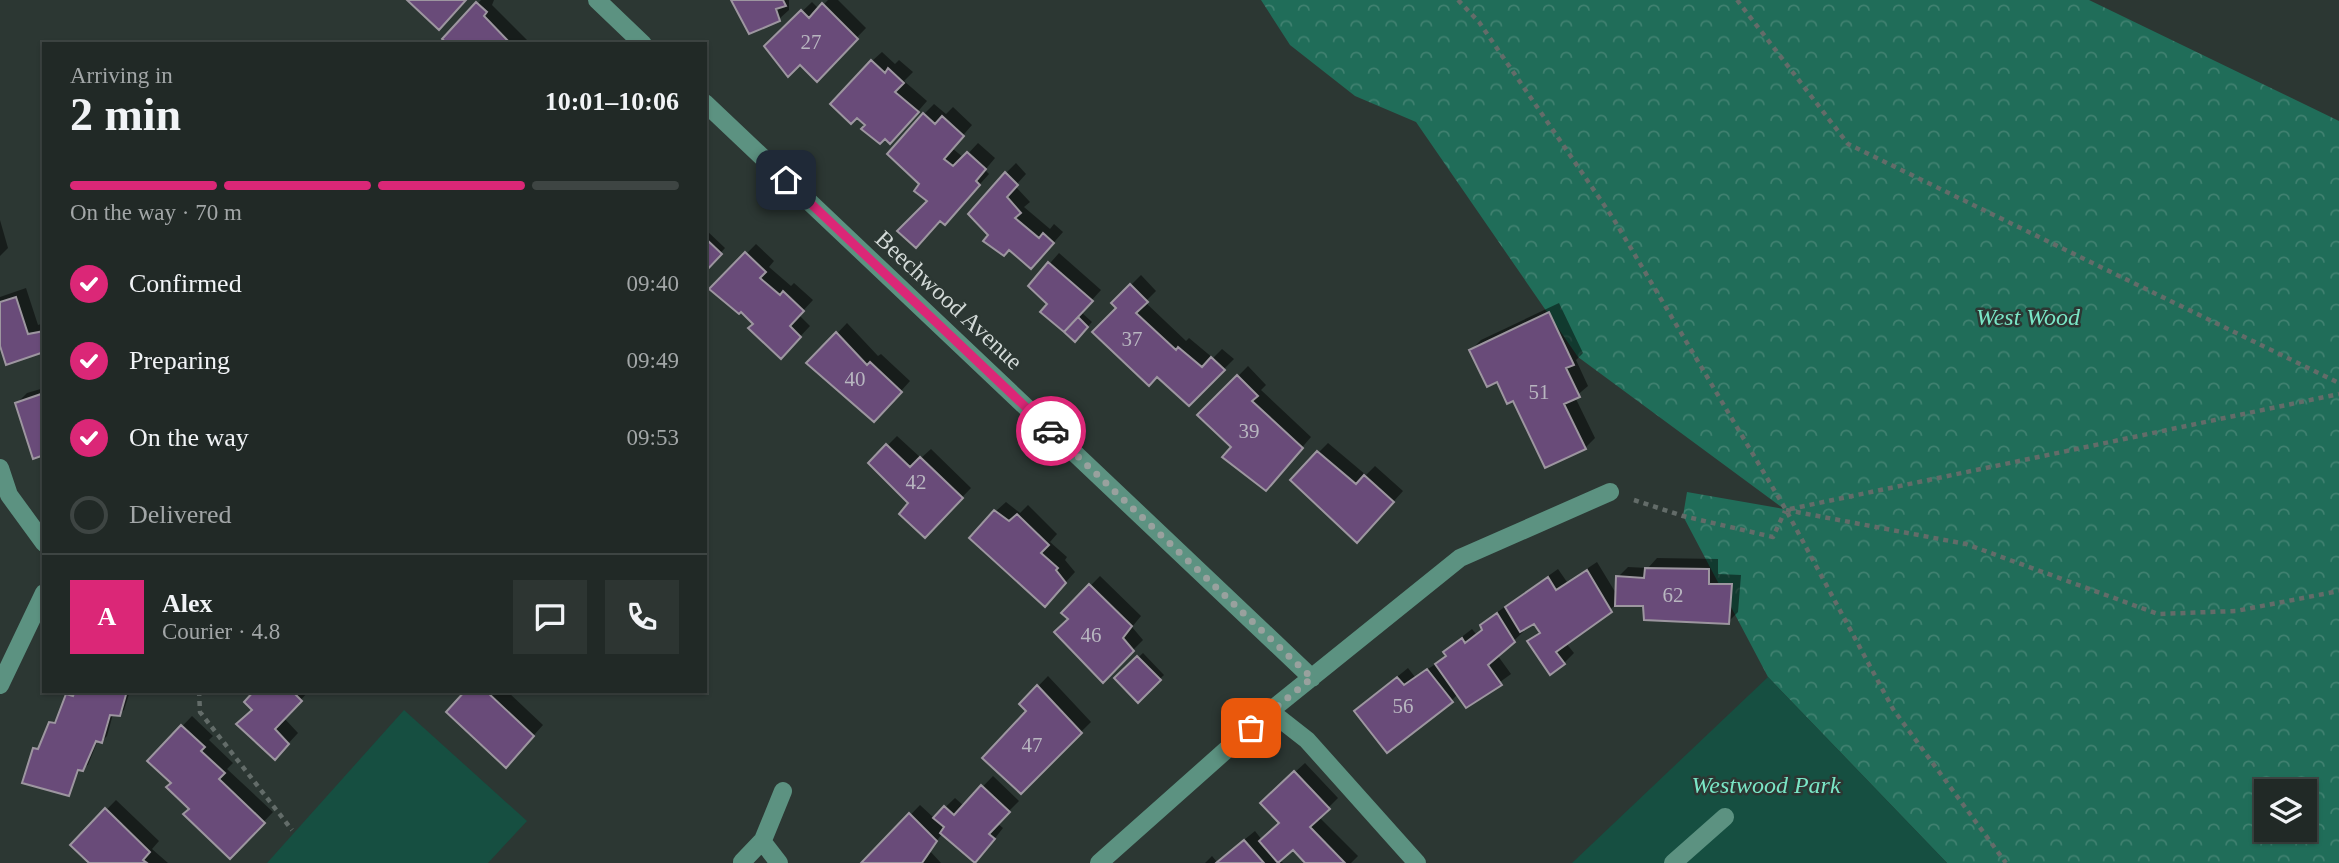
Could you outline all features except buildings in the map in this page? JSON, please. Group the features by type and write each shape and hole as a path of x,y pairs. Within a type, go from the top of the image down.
{"street":[{"path":"597,0 641,42"},
{"name":"Beechwood Avenue","path":"707,105 1312,678"},
{"path":"0,468 9,495 42,541"},
{"path":"1099,863 1270,711 1460,558 1610,492"},
{"path":"0,685 42,597"},
{"path":"1270,711 1307,740 1417,863"},
{"path":"742,862 762,841 783,791"},
{"path":"1673,863 1725,817"},
{"path":"762,841 779,863"}],"path":[{"path":"1458,0 1479,22 1614,218 1786,510 1894,709 2006,863"},
{"path":"1737,0 1848,144 2339,383"},
{"path":"1786,510 2339,394"},
{"path":"1610,492 1683,516 1773,537 1786,510"},
{"path":"1786,510 1966,544 2158,614 2236,611 2339,591"},
{"path":"199,693 200,712 292,830"}],"green space":[{"name":"West Wood","path":"1261,0 2089,0 2339,121 2339,863 1947,863 1768,677 1683,516 1687,492 1784,509 1578,357 1416,122 1355,96 1290,45"},
{"name":"Westwood Park","path":"1768,677 1947,863 1572,863"},
{"path":"404,710 527,821 488,863 267,863"}],"way so far":[{"path":"1051,431 1312,678 1251,728"}],"route":[{"path":"786,180 1051,431"}]}
